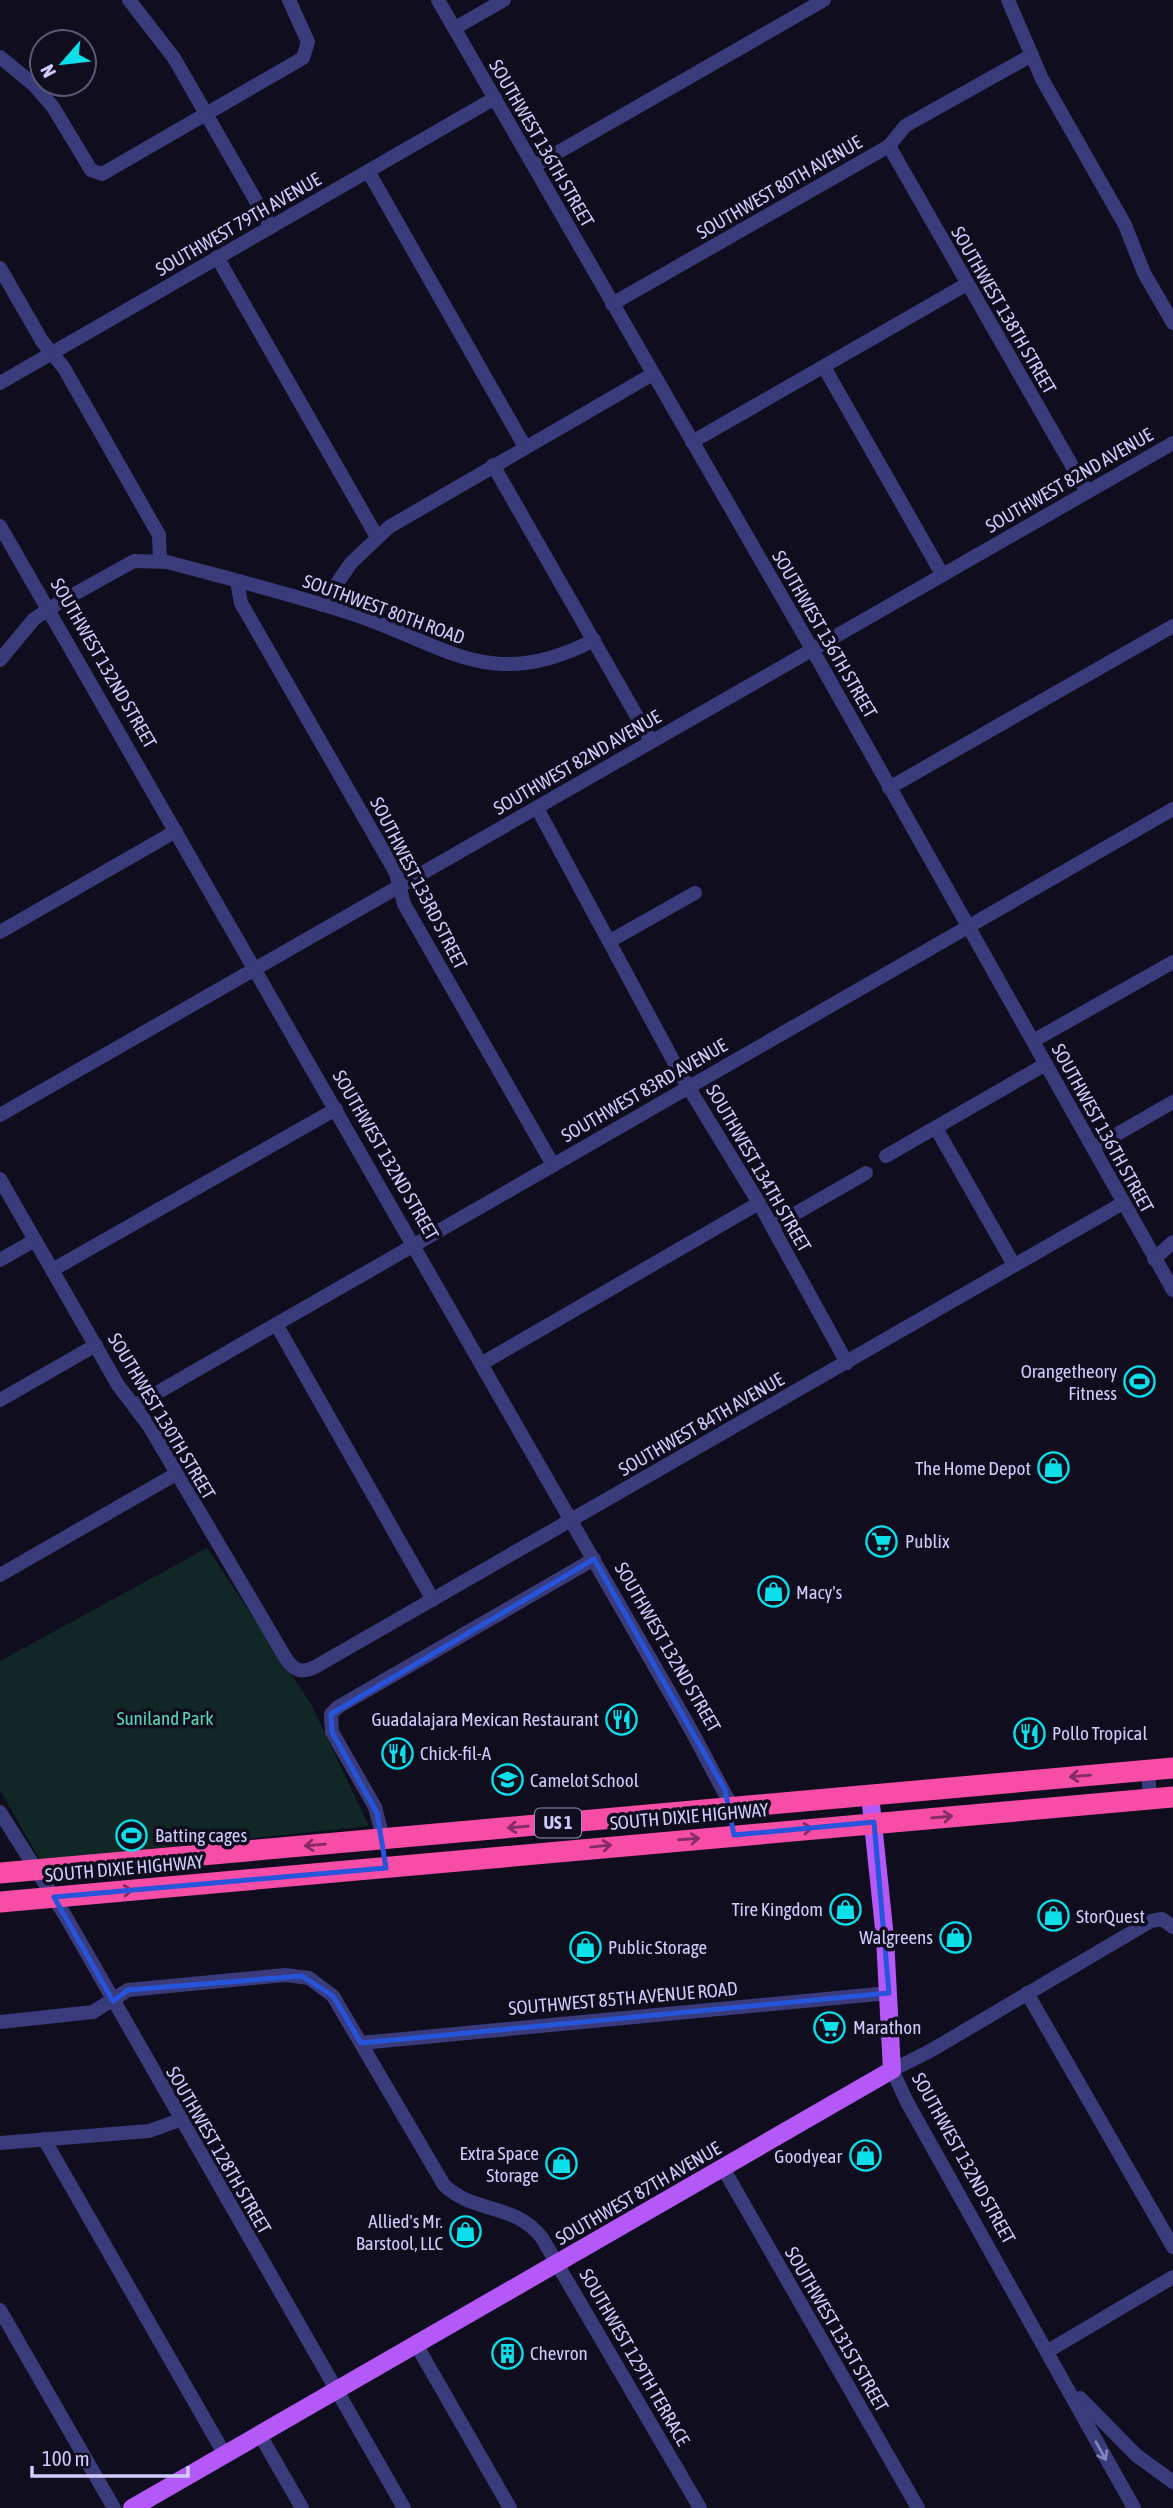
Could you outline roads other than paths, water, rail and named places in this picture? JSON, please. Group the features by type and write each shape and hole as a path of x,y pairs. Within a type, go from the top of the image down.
{"highway":[{"name":"SOUTH DIXIE HIGHWAY","path":"0,1873 1173,1768"},
{"name":"SOUTH DIXIE HIGHWAY","path":"0,1902 1173,1797"},
{"path":"732,1807 734,1835"},
{"path":"383,1838 386,1868"}],"main road":[{"name":"SOUTHWEST 132ND STREET","path":"870,1795 888,1993 892,2070"},
{"name":"SOUTHWEST 87TH AVENUE","path":"132,2508 892,2070"}],"street":[{"path":"130,0 165,45 271,227"},
{"path":"0,57 45,98 91,170 97,175 108,173 299,63 309,48 303,24 289,0"},
{"name":"SOUTHWEST 136TH STREET","path":"438,0 812,649 1173,1290"},
{"path":"455,28 504,0"},
{"path":"534,166 824,0"},
{"path":"1007,0 1042,79 1125,225 1144,273 1173,323"},
{"name":"SOUTHWEST 80TH AVENUE","path":"612,304 888,146 905,126 1032,55"},
{"name":"SOUTHWEST 79TH AVENUE","path":"0,383 495,98"},
{"name":"SOUTHWEST 138TH STREET","path":"888,146 1087,492"},
{"path":"368,171 525,447"},
{"path":"217,257 377,537"},
{"path":"0,268 42,341 64,368 159,535 160,561 140,559 126,565 48,610 34,619 0,660"},
{"path":"692,442 967,284"},
{"path":"824,367 943,574"},
{"path":"322,605 341,575 377,537 525,447 653,374"},
{"name":"SOUTHWEST 82ND AVENUE","path":"0,1115 1173,443"},
{"path":"493,466 651,741"},
{"name":"SOUTHWEST 132ND STREET","path":"0,526 594,1559 718,1776 732,1807"},
{"name":"SOUTHWEST 80TH ROAD","path":"160,561 322,605 366,619 443,652 489,664 536,662 594,640"},
{"name":"SOUTHWEST 133RD STREET","path":"237,580 242,603 396,873 404,904 553,1165"},
{"path":"890,788 1173,626"},
{"name":"SOUTHWEST 134TH STREET","path":"537,807 689,1086 759,1203 846,1363"},
{"name":"SOUTHWEST 83RD AVENUE","path":"134,1406 1173,809"},
{"path":"0,932 176,831"},
{"path":"610,941 695,893"},
{"path":"1033,1041 1173,962"},
{"path":"886,1156 1046,1064"},
{"path":"1093,1148 1173,1102"},
{"path":"52,1270 336,1108"},
{"path":"936,1128 1014,1265"},
{"path":"772,1227 866,1173"},
{"name":"SOUTHWEST 130TH STREET","path":"0,1178 96,1345 177,1474 285,1657 296,1670"},
{"path":"481,1364 759,1203"},
{"name":"SOUTHWEST 84TH AVENUE","path":"296,1670 315,1667 1123,1203"},
{"path":"0,1260 35,1240"},
{"path":"1154,1259 1173,1242"},
{"path":"1154,1259 1173,1255"},
{"path":"275,1324 433,1600"},
{"path":"0,1400 96,1345"},
{"path":"0,1575 177,1474"},
{"path":"383,1838 375,1807 332,1731 330,1717 338,1707 594,1559"},
{"path":"1148,1770 1150,1799"},
{"name":"SOUTHWEST 128TH STREET","path":"0,1812 54,1897 404,2508"},
{"name":"SOUTHWEST 87TH AVENUE","path":"892,2070 1151,1921 1170,1924"},
{"name":"SOUTHWEST 129TH TERRACE","path":"113,2001 128,1990 275,1975 302,1976 322,1985 340,2006 444,2185 466,2201 507,2211 527,2222 558,2263 700,2508"},
{"name":"SOUTHWEST 85TH AVENUE ROAD","path":"361,2043 888,1993"},
{"path":"1027,1993 1173,2247"},
{"path":"0,2022 84,2014 113,2001"},
{"name":"SOUTHWEST 132ND STREET","path":"892,2070 903,2096 1134,2508"},
{"path":"0,2143 149,2131 180,2120"},
{"path":"44,2139 225,2455"},
{"name":"SOUTHWEST 131ST STREET","path":"723,2168 919,2508"},
{"path":"1048,2351 1173,2277"},
{"path":"0,2310 114,2508"},
{"path":"417,2346 510,2508"},
{"path":"1058,2370 1112,2433 1173,2482"},
{"path":"260,2435 302,2508"}],"place":[{"name":"Orangetheory Fitness","path":"1140,1382"},
{"name":"The Home Depot","path":"1054,1468"},
{"name":"Publix","path":"882,1541"},
{"name":"Macy's","path":"773,1592"},
{"name":"Guadalajara Mexican Restaurant","path":"622,1719"},
{"name":"Pollo Tropical","path":"1029,1733"},
{"name":"Chick-fil-A","path":"397,1753"},
{"name":"Camelot School","path":"507,1780"},
{"name":"Batting cages","path":"132,1835"},
{"name":"Tire Kingdom","path":"846,1909"},
{"name":"StorQuest","path":"1053,1916"},
{"name":"Walgreens","path":"956,1937"},
{"name":"Public Storage","path":"585,1947"},
{"name":"Marathon","path":"830,2027"},
{"name":"Goodyear","path":"865,2156"},
{"name":"Extra Space Storage","path":"562,2164"},
{"name":"Allied's Mr. Barstool, LLC","path":"466,2232"},
{"name":"Chevron","path":"507,2353"}],"park label":[{"name":"Suniland Park","path":"165,1718"}]}
